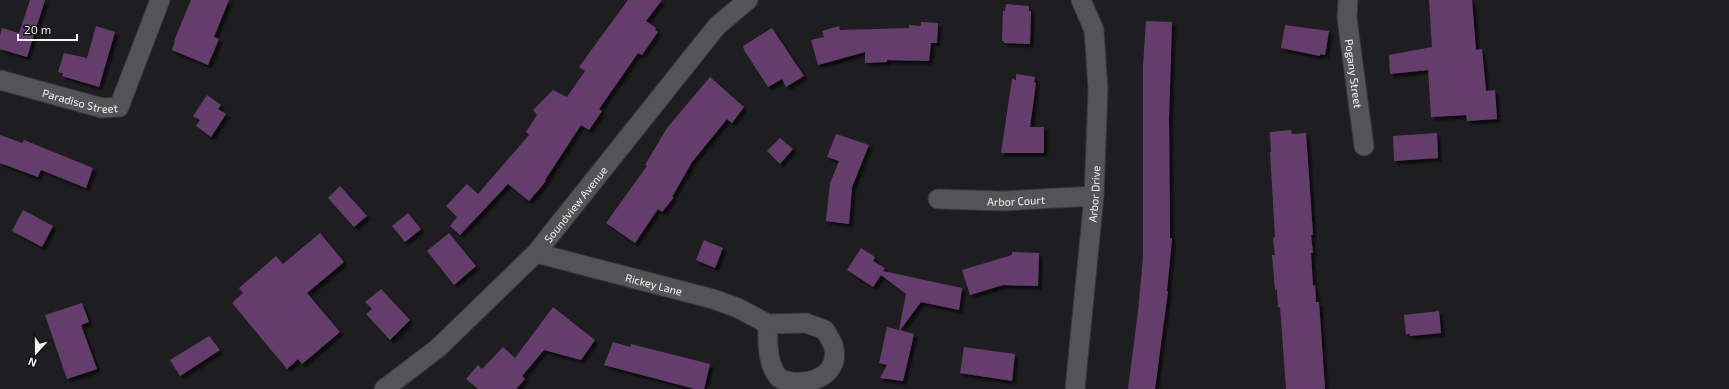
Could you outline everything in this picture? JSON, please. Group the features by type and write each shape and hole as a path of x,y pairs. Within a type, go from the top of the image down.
{"street":[{"name":"Paradiso Street","path":"0,80 102,108 119,107 160,0"},
{"name":"Soundview Avenue","path":"384,389 438,348 536,253 716,26 748,0"},
{"name":"Arbor Drive","path":"1075,389 1094,196 1098,88 1094,30 1081,0"},
{"name":"Pogany Street","path":"1348,0 1347,18 1364,146"},
{"name":"Arbor Court","path":"938,199 1004,201 1094,196"},
{"name":"Rickey Lane","path":"536,253 713,300 738,308 768,324"}],"building":[{"path":"30,0 45,0 27,57 0,49 0,36 2,28 19,33"},
{"path":"191,0 229,0 214,37 219,39 208,65 172,50 174,41"},
{"path":"628,0 662,0 646,21 656,28 655,30 658,32 642,55 638,53 599,109 602,111 589,130 581,125 545,180 546,181 529,201 508,184 460,235 450,226 457,217 446,206 467,184 478,194 529,135 526,132 537,115 533,110 553,90 567,97 585,71 579,67"},
{"path":"1429,0 1472,0 1476,50 1482,49 1486,91 1495,90 1497,119 1467,121 1466,115 1431,117 1428,70 1390,74 1389,55 1432,47"},
{"path":"1006,4 1029,6 1029,11 1031,11 1030,44 1004,43 1004,41 1002,41 1003,11 1005,11"},
{"path":"1146,21 1172,22 1169,118 1170,238 1172,238 1168,291 1155,389 1128,389 1143,258 1143,67"},
{"path":"921,22 938,23 937,43 931,43 929,61 887,60 887,62 865,63 865,52 818,65 811,40 824,37 822,31 839,26 840,30 909,28 909,25 921,26"},
{"path":"1285,25 1329,31 1325,55 1320,54 1320,56 1281,48"},
{"path":"96,26 115,32 99,87 62,76 63,73 58,72 64,53 87,58"},
{"path":"772,28 804,76 786,87 782,79 768,87 744,50 743,46"},
{"path":"1016,74 1035,77 1034,82 1036,83 1030,127 1044,127 1044,153 1001,153 1012,79 1016,80"},
{"path":"710,77 744,107 732,123 727,119 692,162 672,197 674,197 662,212 658,209 635,243 606,223 647,166 645,165 667,128"},
{"path":"207,95 221,105 218,109 226,114 211,137 196,126 200,120 193,116"},
{"path":"1291,130 1292,134 1306,133 1313,235 1311,235 1313,253 1311,253 1313,286 1315,285 1316,302 1319,302 1325,389 1286,389 1280,307 1278,307 1277,290 1275,290 1272,255 1275,255 1273,238 1275,237 1270,132"},
{"path":"1437,133 1438,158 1394,161 1393,136"},
{"path":"836,134 869,145 852,187 849,224 826,221 830,183 839,161 827,157"},
{"path":"0,135 22,143 24,140 93,168 86,188 41,170 38,177 0,163"},
{"path":"780,138 793,149 780,164 767,151"},
{"path":"340,186 367,216 354,227 328,198"},
{"path":"23,210 53,226 42,247 12,231"},
{"path":"408,213 421,229 405,242 392,226"},
{"path":"320,233 344,262 307,293 340,332 302,364 298,359 287,369 232,303 243,293 239,288 276,256 283,264"},
{"path":"449,233 476,266 454,285 427,251"},
{"path":"704,240 723,248 715,268 696,260"},
{"path":"861,248 875,257 873,261 885,268 883,271 962,288 959,310 921,302 900,330 914,334 903,381 880,378 887,365 879,363 887,327 899,330 906,294 881,275 873,287 847,270"},
{"path":"1012,252 1039,253 1038,286 1003,285 970,295 962,270 1012,255"},
{"path":"381,289 410,320 390,340 366,314 372,309 365,302"},
{"path":"82,303 89,322 81,325 97,369 67,379 45,315"},
{"path":"553,307 595,340 581,360 544,350 522,376 525,379 516,389 478,389 466,379 478,365 482,369 503,347 515,358"},
{"path":"1439,311 1441,333 1410,336 1410,334 1406,334 1404,315"},
{"path":"209,336 220,350 180,376 170,360"},
{"path":"613,342 630,347 631,344 710,364 704,389 695,389 604,365"},
{"path":"964,347 1015,354 1012,381 960,373"}]}
